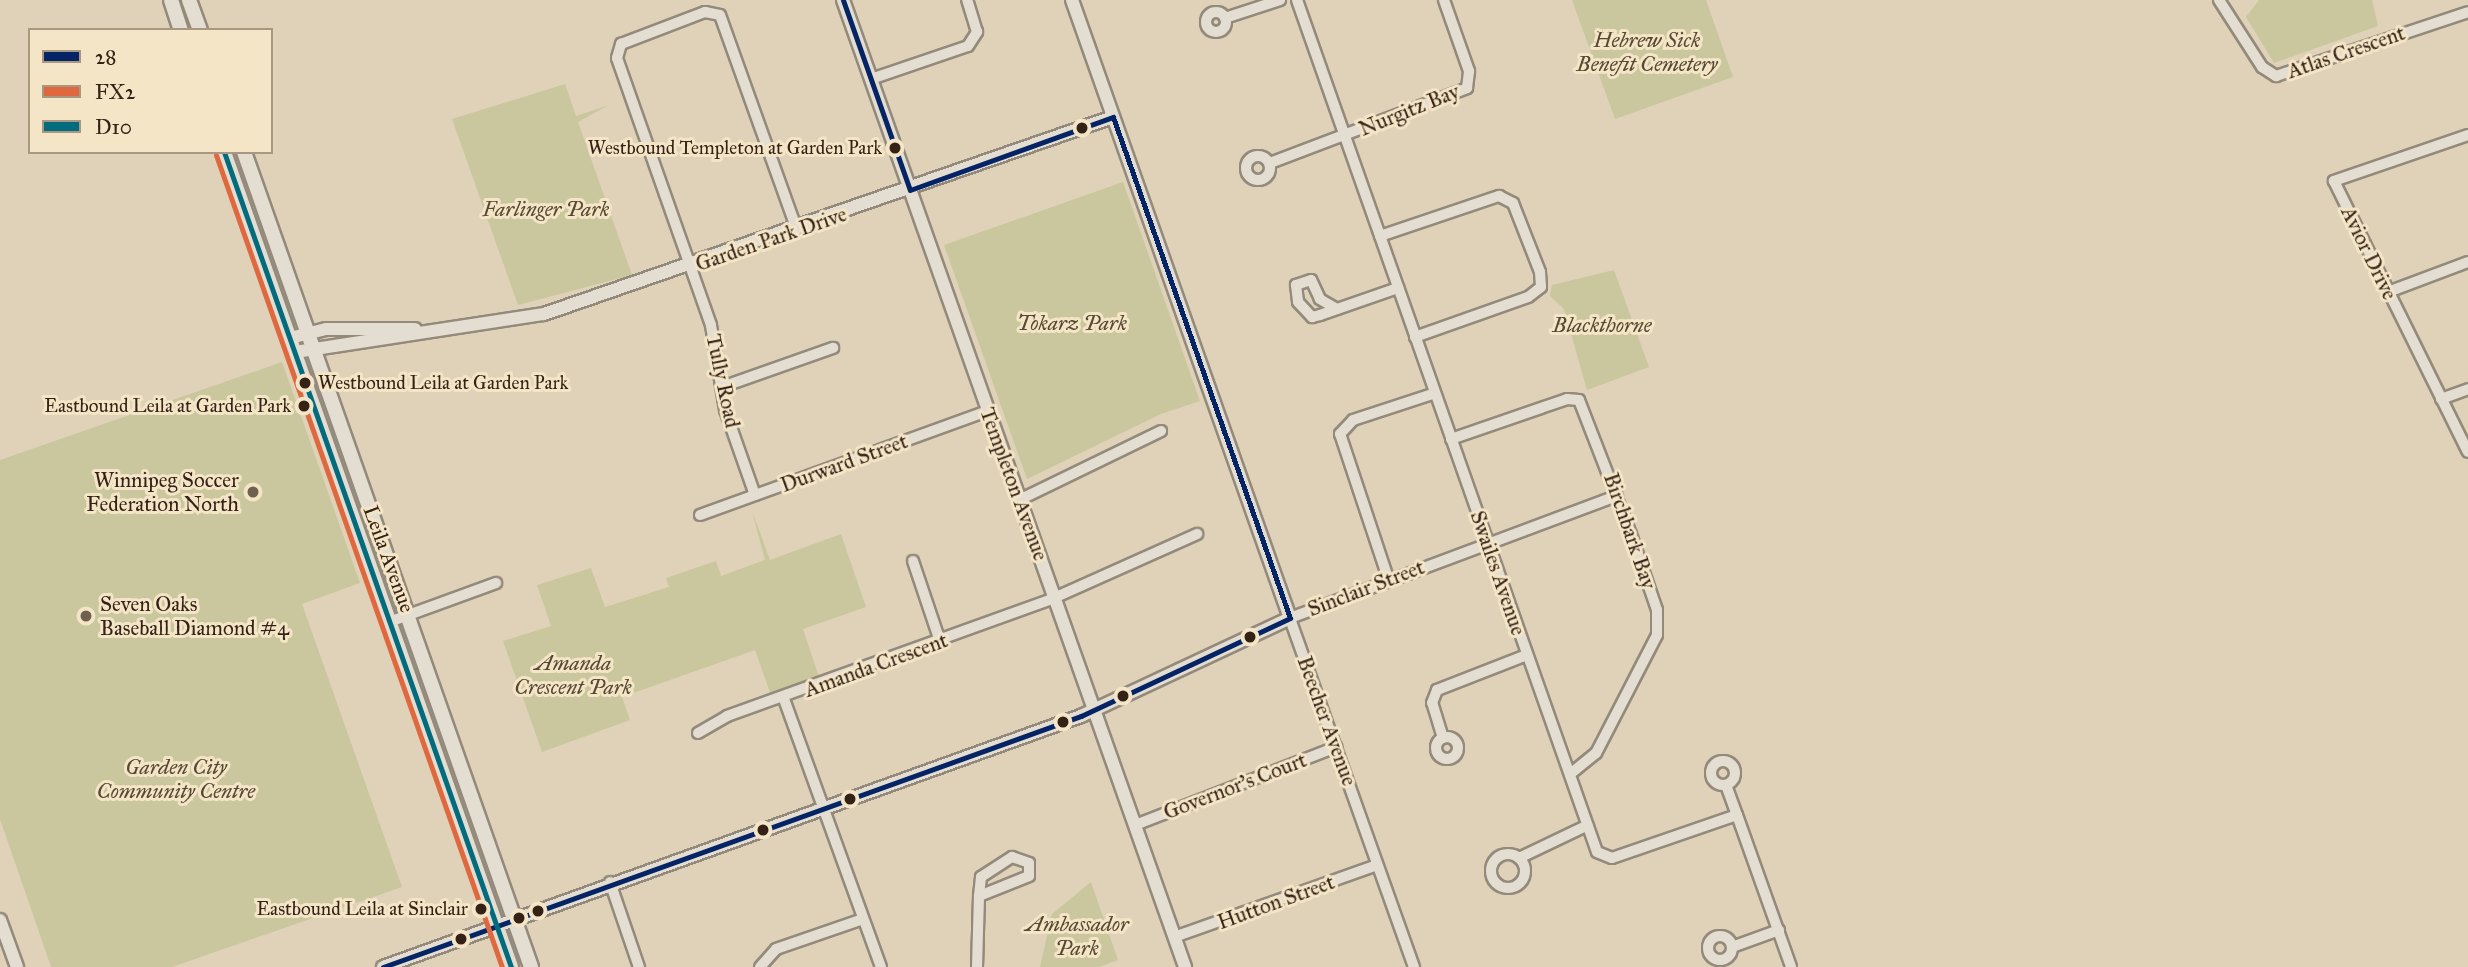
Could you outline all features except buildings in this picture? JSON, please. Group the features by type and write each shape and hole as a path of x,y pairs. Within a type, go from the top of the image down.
{"main road":[{"path":"171,0 180,28"},
{"path":"189,0 199,28"},
{"name":"Leila Avenue","path":"225,154 511,967"},
{"name":"Leila Avenue","path":"245,154 409,614 531,967"}],"street":[{"name":"Templeton Avenue","path":"843,0 1185,967"},
{"path":"871,79 968,46 977,32 967,0"},
{"name":"Beecher Avenue","path":"1072,0 1413,967"},
{"path":"1225,18 1280,0"},
{"name":"Swailes Avenue","path":"1297,0 1588,825 1605,859 1737,815"},
{"name":"Nurgitz Bay","path":"1344,135 1467,88 1469,71 1444,0"},
{"name":"Atlas Crescent","path":"2219,0 2262,67 2276,76 2468,12"},
{"name":"Tully Road","path":"755,495 722,387 691,267 617,58 627,40 705,12 724,21 797,230"},
{"name":"Garden Park Drive","path":"292,345 395,325 422,330 544,314 691,267 1113,117"},
{"path":"1270,163 1344,135"},
{"name":"Avior Drive","path":"2468,135 2334,181 2468,452"},
{"path":"1380,236 1499,196 1513,203 1539,272 1541,287 1528,297 1415,337"},
{"path":"2388,292 2468,262"},
{"path":"1337,309 1326,306 1311,280 1296,285 1298,302 1312,317 1337,309 1398,288"},
{"path":"722,387 833,348"},
{"path":"2441,398 2468,389"},
{"path":"1388,578 1340,434 1353,420 1435,393"},
{"name":"Birchbark Bay","path":"1451,439 1567,399 1579,400 1617,496 1657,610 1657,635 1596,753 1570,774"},
{"name":"Durward Street","path":"700,515 988,411"},
{"path":"1019,499 1161,431"},
{"name":"Sinclair Street","path":"383,967 512,916 1094,710 1290,618 1388,578 1617,496"},
{"name":"Amanda Crescent","path":"698,733 1054,598 1197,534"},
{"path":"913,561 940,641"},
{"path":"389,621 496,583"},
{"path":"1443,738 1432,703 1437,690 1527,654"},
{"path":"785,698 881,967"},
{"name":"Governor's Court","path":"1135,825 1336,747"},
{"path":"1727,785 1791,967"},
{"path":"1519,858 1588,825"},
{"path":"977,967 979,895 990,866 1012,857 1029,863 1029,876 979,895"},
{"name":"Hutton Street","path":"1174,937 1377,865"},
{"path":"610,882 639,967"},
{"path":"760,967 776,949 863,919"},
{"path":"0,920 17,967"},
{"path":"1732,947 1779,930"}],"green space":[{"name":"Hebrew Sick Benefit Cemetery","path":"1572,0 1706,0 1733,77 1615,119"},
{"path":"2259,0 2372,0 2378,26 2274,63 2246,17"},
{"name":"Farlinger Park","path":"565,84 576,116 609,105 578,122 632,275 518,305 452,119"},
{"name":"Tokarz Park","path":"1123,182 1200,401 1161,414 1027,479 944,245"},
{"name":"Blackthorne","path":"1614,270 1649,367 1587,390 1564,309 1550,296 1552,285"},
{"name":"Garden City Community Centre","path":"282,362 360,583 302,604 402,887 172,967 51,967 0,819 0,460"},
{"name":"Amanda Crescent Park","path":"752,511 770,560 841,534 866,607 803,629 820,680 772,698 755,650 622,697 630,720 542,752 503,641 551,626 537,585 591,568 605,607 669,587 666,578 716,561 721,576 765,560"},
{"name":"Ambassador Park","path":"1091,882 1118,960 1099,967 1040,967 1052,914"}],"transit line":[{"name":"28","path":"843,0 910,190"},
{"name":"28","path":"1113,117 1290,618"},
{"name":"28","path":"910,190 1113,117"},
{"name":"D10","path":"225,154 511,967"},
{"name":"FX2","path":"216,155 502,967"},
{"name":"28","path":"383,967 1081,716 1290,618"}],"place":[{"name":"Westbound Templeton at Garden Park","path":"895,148"},
{"name":"Westbound Leila at Garden Park","path":"305,383"},
{"name":"Eastbound Leila at Garden Park","path":"304,406"},
{"name":"Winnipeg Soccer Federation North","path":"253,492"},
{"name":"Seven Oaks Baseball Diamond #4","path":"86,616"},
{"name":"Eastbound Leila at Sinclair","path":"481,909"}]}
